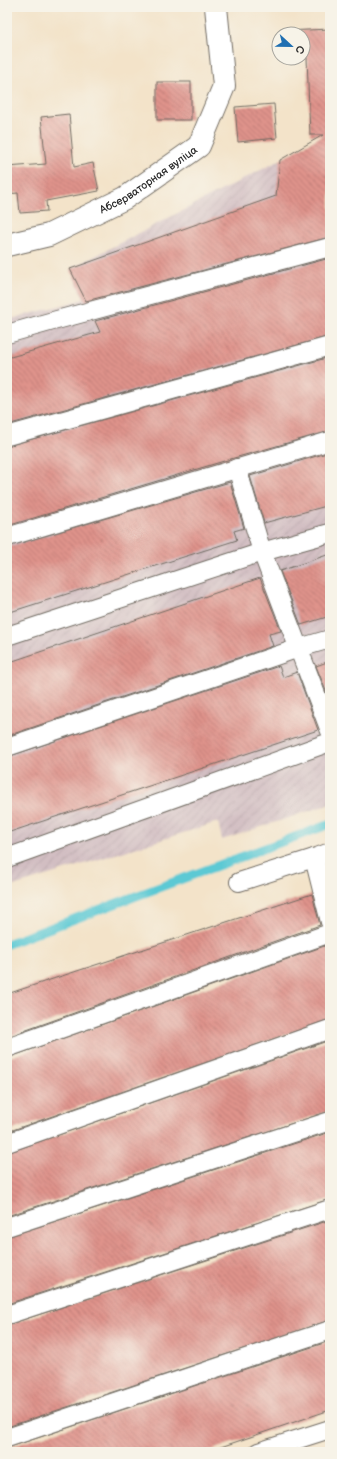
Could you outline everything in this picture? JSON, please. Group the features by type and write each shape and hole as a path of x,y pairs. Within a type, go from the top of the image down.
{"street":[{"name":"Абсерваторная вуліца","path":"7,244 49,235 125,198 199,146 224,86 216,7"}],"lane":[{"path":"7,334 330,248"},
{"path":"7,436 330,346"},
{"path":"7,537 330,441"},
{"path":"237,468 262,552 330,732"},
{"path":"7,636 262,552 330,533"},
{"path":"7,747 299,648 330,639"},
{"path":"7,858 330,742"},
{"path":"239,882 322,855 330,922"},
{"path":"7,1048 330,933"},
{"path":"7,1143 330,1029"},
{"path":"7,1227 330,1121"},
{"path":"7,1315 330,1209"},
{"path":"7,1438 330,1330"},
{"path":"258,1452 330,1429"}],"shaded area":[{"path":"330,131 330,804 222,840 218,822 7,888 7,320 84,299 70,269 280,160"}],"building":[{"path":"330,29 330,237 86,301 70,269 276,196 280,160 323,135 310,135 307,66 311,66 311,30"},
{"path":"157,82 191,82 191,120 157,120"},
{"path":"274,104 277,138 238,142 235,107"},
{"path":"69,114 74,167 93,163 99,191 46,201 47,211 20,213 18,193 7,194 7,167 46,164 41,117"},
{"path":"330,258 330,336 7,425 7,358 100,332 95,321"},
{"path":"330,357 330,431 7,526 7,446"},
{"path":"330,452 330,505 264,523 250,476"},
{"path":"230,482 244,528 234,531 237,540 7,613 7,547"},
{"path":"330,554 330,616 301,625 280,571"},
{"path":"260,578 281,631 269,634 273,646 7,736 7,663"},
{"path":"330,661 330,701 316,666"},
{"path":"279,666 283,677 297,672 318,730 7,833 7,757"},
{"path":"312,894 320,925 7,1037 7,994"},
{"path":"330,944 330,1019 7,1132 7,1058"},
{"path":"330,1040 330,1111 7,1216 7,1153"},
{"path":"330,1132 330,1199 7,1304 7,1237"},
{"path":"330,1220 330,1320 7,1427 7,1325"},
{"path":"330,1341 330,1410 206,1452 7,1452 7,1448"}],"waterway":[{"path":"7,944 330,824"}]}
